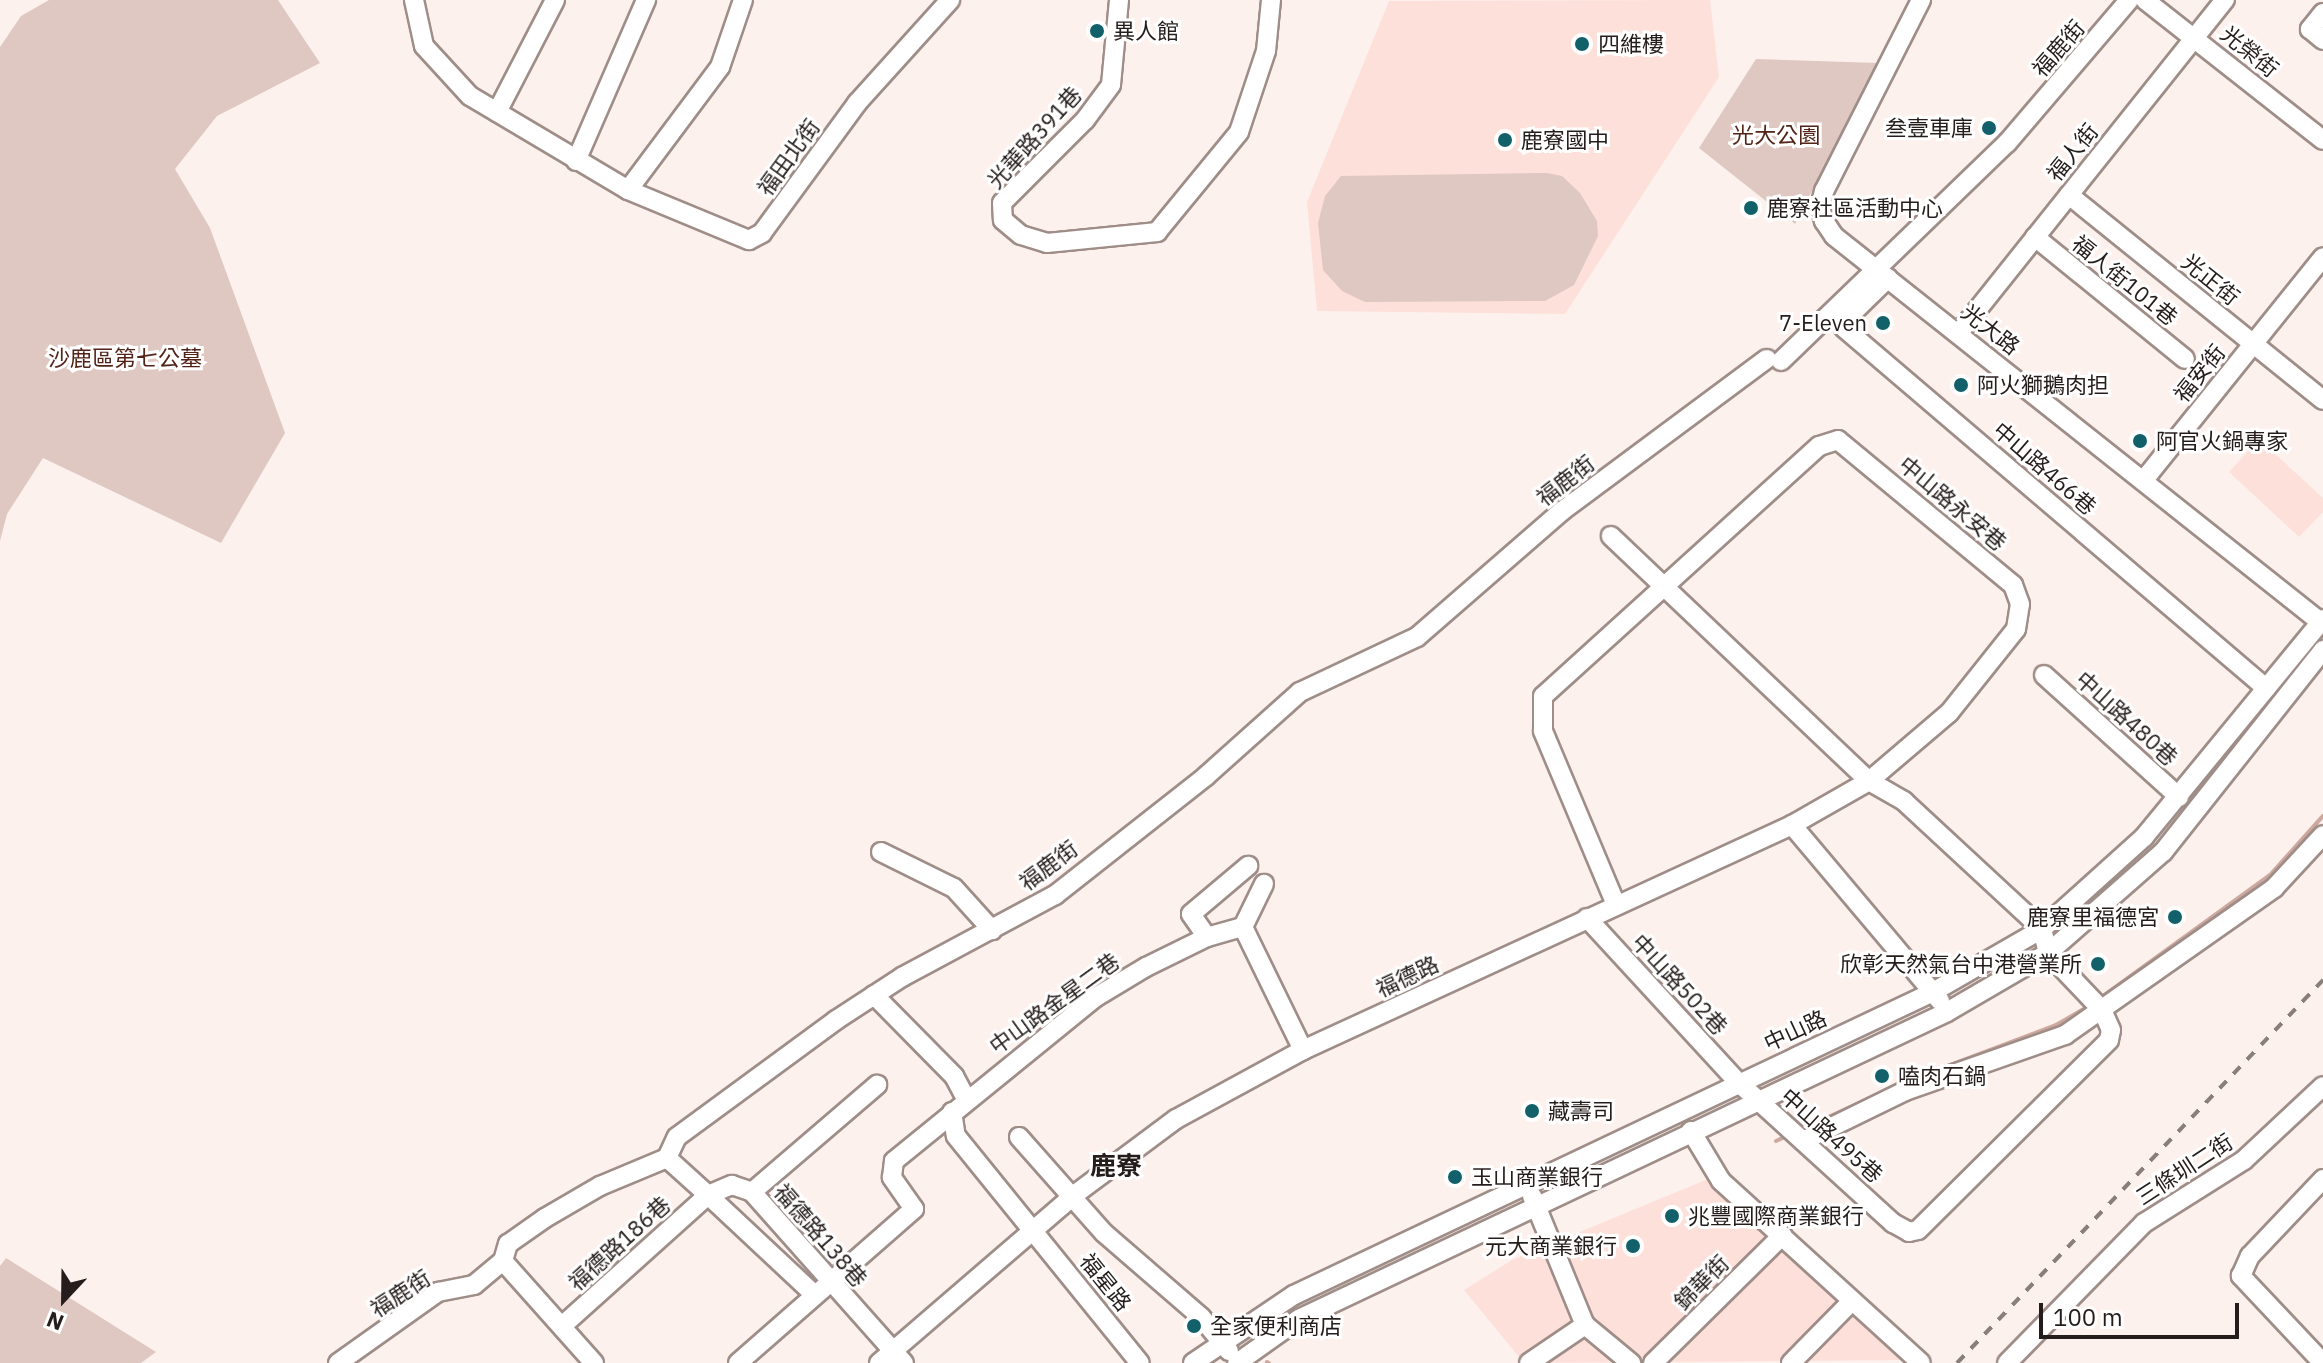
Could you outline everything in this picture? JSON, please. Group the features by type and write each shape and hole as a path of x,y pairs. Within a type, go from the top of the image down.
{"street":[{"name":"福田北街","path":"414,0 424,46 470,96 628,190 749,240 762,233 857,103 950,0"},
{"path":"497,112 555,0"},
{"path":"576,161 646,0"},
{"path":"628,190 720,67 743,0"},
{"name":"光華路391巷","path":"1119,0 1111,85 1085,120 1002,203 1003,220 1021,235 1047,243 1157,232 1239,132 1266,51 1271,0"},
{"name":"光大路","path":"1921,0 1820,207 1834,236 2322,622"},
{"name":"福鹿街","path":"338,1363 438,1292 474,1285 503,1261 508,1244 545,1218 600,1186 667,1158 687,1129 874,995 1055,895 1206,776 1300,692 1417,637 1562,511 1774,360 1882,273 2007,143 2129,0"},
{"name":"光榮街","path":"2145,0 2323,140"},
{"name":"福人街","path":"1958,334 2225,0"},
{"path":"2323,13 2310,29 2323,40"},
{"name":"光正街","path":"2069,195 2323,400"},
{"name":"福人街101巷","path":"2035,237 2185,359"},
{"name":"福安街","path":"2143,481 2322,261"},
{"name":"中山路466巷","path":"1882,273 1846,319 1844,328 2266,688"},
{"name":"中山路永安巷","path":"1616,905 1543,731 1543,696 1819,446 1838,440 2013,585 2020,604 2016,629 1949,713 1869,781"},
{"path":"1611,536 1869,781 1904,801 2042,929 2048,953 2102,1010"},
{"name":"中山路","path":"1193,1363 1294,1295 1933,992 2042,929 2144,837 2322,622"},
{"path":"1019,1137 1074,1195 1104,1233 1201,1317 1238,1362 1299,1319 1757,1099 1947,1012 2048,953 2163,852 2323,650"},
{"name":"中山路480巷","path":"2044,675 2179,797"},
{"name":"福德路","path":"892,1359 1074,1195 1176,1119 1303,1050 1792,825 1869,781"},
{"path":"1792,825 1947,1012"},
{"path":"1803,1141 1905,1091 2065,1035 2274,888 2323,835"},
{"path":"881,852 954,888 992,930"},
{"path":"1207,937 1191,914 1248,866"},
{"path":"1264,884 1243,927 1303,1050"},
{"name":"中山路502巷","path":"1587,918 1738,1082"},
{"name":"中山路金星二巷","path":"830,1282 914,1209 892,1177 894,1161 1096,997 1207,937 1243,927"},
{"name":"福星路","path":"874,995 954,1076 959,1106 956,1136 1140,1363"},
{"name":"中山路495巷","path":"1738,1082 1893,1223 1918,1230 2109,1040 2110,1022 2102,1010"},
{"path":"752,1192 877,1085"},
{"name":"三條圳二街","path":"2007,1363 2144,1223 2244,1160 2323,1086"},
{"path":"1691,1131 1708,1168 1921,1363"},
{"path":"667,1158 815,1295"},
{"path":"2323,1179 2250,1256 2241,1276 2323,1363"},
{"name":"福德路138巷","path":"708,1195 732,1185 752,1192 892,1359"},
{"path":"1527,1186 1538,1206 1585,1325 1631,1363"},
{"name":"福德路186巷","path":"562,1326 708,1195"},
{"name":"錦華街","path":"1653,1363 1783,1235"},
{"path":"503,1261 594,1363"},
{"path":"738,1363 830,1282"},
{"path":"1791,1363 1852,1301"},
{"path":"1529,1363 1585,1325"}],"shaded area":[{"name":"鹿寮國中","path":"1710,0 1719,77 1565,314 1317,311 1307,202 1389,1"},
{"path":"2259,439 2323,498 2323,512 2299,537 2229,472"},
{"path":"1708,1179 1908,1360 1524,1363 1464,1290 1512,1260"}],"green space":[{"name":"沙鹿區第七公墓","path":"49,0 278,0 320,63 217,116 175,169 210,228 285,433 221,543 43,458 7,514 0,541 0,47 21,16"},
{"name":"光大公園","path":"1756,59 1878,63 1795,224 1699,148"},
{"path":"1547,173 1562,176 1580,193 1597,221 1598,236 1574,285 1545,301 1365,302 1342,291 1323,270 1318,223 1325,196 1341,176"},
{"path":"6,1258 156,1352 141,1363 0,1363 0,1266"}],"waterway":[{"path":"2100,998 2270,875 2323,816"},
{"path":"1902,1083 2056,1025 2089,1006"},
{"path":"1800,1130 1894,1087"},
{"path":"1776,1141 1789,1135"}],"railway":[{"path":"1957,1363 2323,980"}],"place":[{"name":"異人館","path":"1097,31"},
{"name":"四維樓","path":"1582,44"},
{"name":"叁壹車庫","path":"1989,128"},
{"name":"鹿寮國中","path":"1505,140"},
{"name":"鹿寮社區活動中心","path":"1751,208"},
{"name":"7-Eleven","path":"1883,323"},
{"name":"阿火獅鵝肉担","path":"1961,385"},
{"name":"阿官火鍋專家","path":"2140,441"},
{"name":"鹿寮里福德宮","path":"2175,917"},
{"name":"欣彰天然氣台中港營業所","path":"2098,964"},
{"name":"嗑肉石鍋","path":"1882,1076"},
{"name":"藏壽司","path":"1532,1111"},
{"name":"玉山商業銀行","path":"1455,1177"},
{"name":"兆豐國際商業銀行","path":"1672,1216"},
{"name":"元大商業銀行","path":"1633,1246"},
{"name":"全家便利商店","path":"1194,1326"}],"district":[{"name":"鹿寮","path":"1116,1166"}]}
